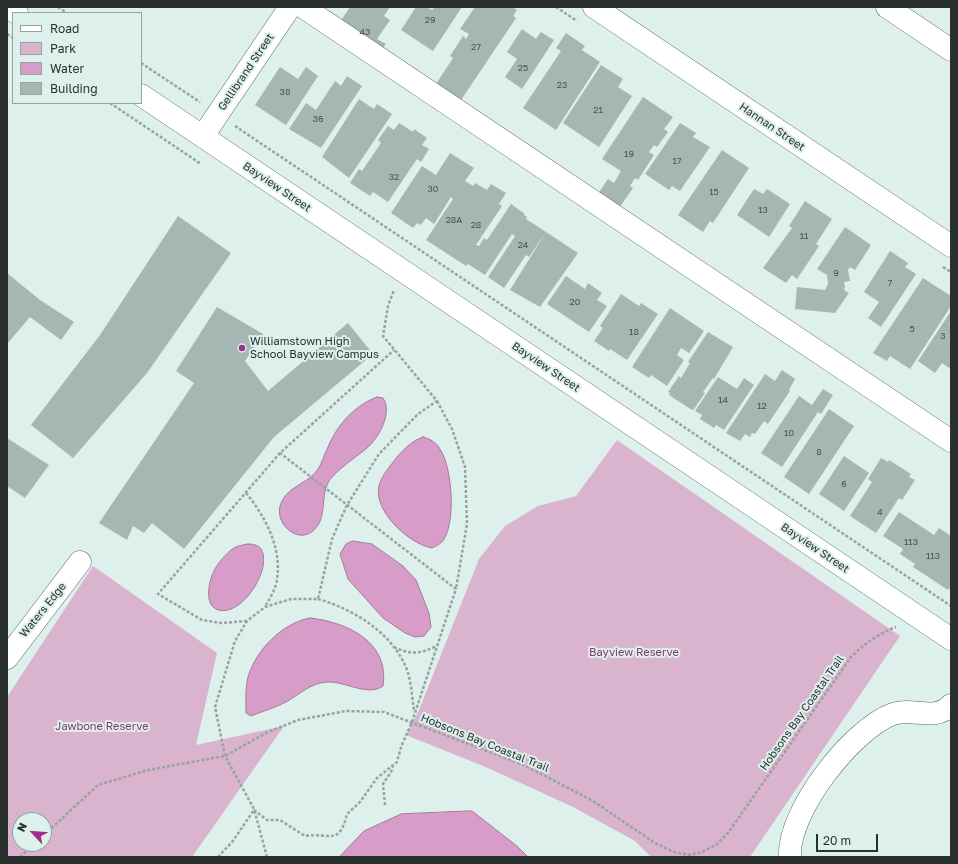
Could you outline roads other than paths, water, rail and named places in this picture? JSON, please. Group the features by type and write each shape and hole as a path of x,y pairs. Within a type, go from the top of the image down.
{"street":[{"name":"Gellibrand Street","path":"203,136 290,7"},
{"path":"303,7 951,441"},
{"name":"Hannan Street","path":"594,7 951,246"},
{"path":"887,7 951,50"},
{"name":"Bayview Street","path":"142,96 951,640"},
{"name":"Waters Edge","path":"7,658 80,562"},
{"path":"790,857 792,836 807,800 839,758 864,733 892,714 905,712 934,714 944,711 951,705"}],"water":[{"path":"377,397 383,398 386,404 386,410 383,424 376,438 372,444 332,477 325,490 323,511 319,524 314,530 308,534 301,535 294,533 283,524 280,517 280,509 285,496 294,488 310,478 318,469 336,431 348,417 361,405"},
{"path":"423,437 437,444 444,457 450,480 451,507 448,530 442,542 432,548 413,540 395,525 387,516 379,496 380,482 389,467 406,448"},
{"path":"353,541 372,544 403,566 416,580 429,613 431,627 424,636 415,637 405,633 383,618 348,579 340,554 346,544"},
{"path":"248,544 260,548 264,557 263,567 259,578 246,599 237,606 228,610 218,610 210,603 209,597 209,585 213,573 216,567 231,550"},
{"path":"310,618 338,624 363,637 373,646 380,657 383,671 383,686 370,690 334,682 321,683 310,687 278,706 251,716 246,713 247,682 257,657 280,632 300,621"},
{"path":"472,811 517,846 528,857 339,857 364,831 401,814"}],"place":[{"name":"Williamstown High School Bayview Campus","path":"242,348"}],"park label":[{"name":"Bayview Reserve","path":"634,653"},
{"name":"Jawbone Reserve","path":"102,727"}]}
